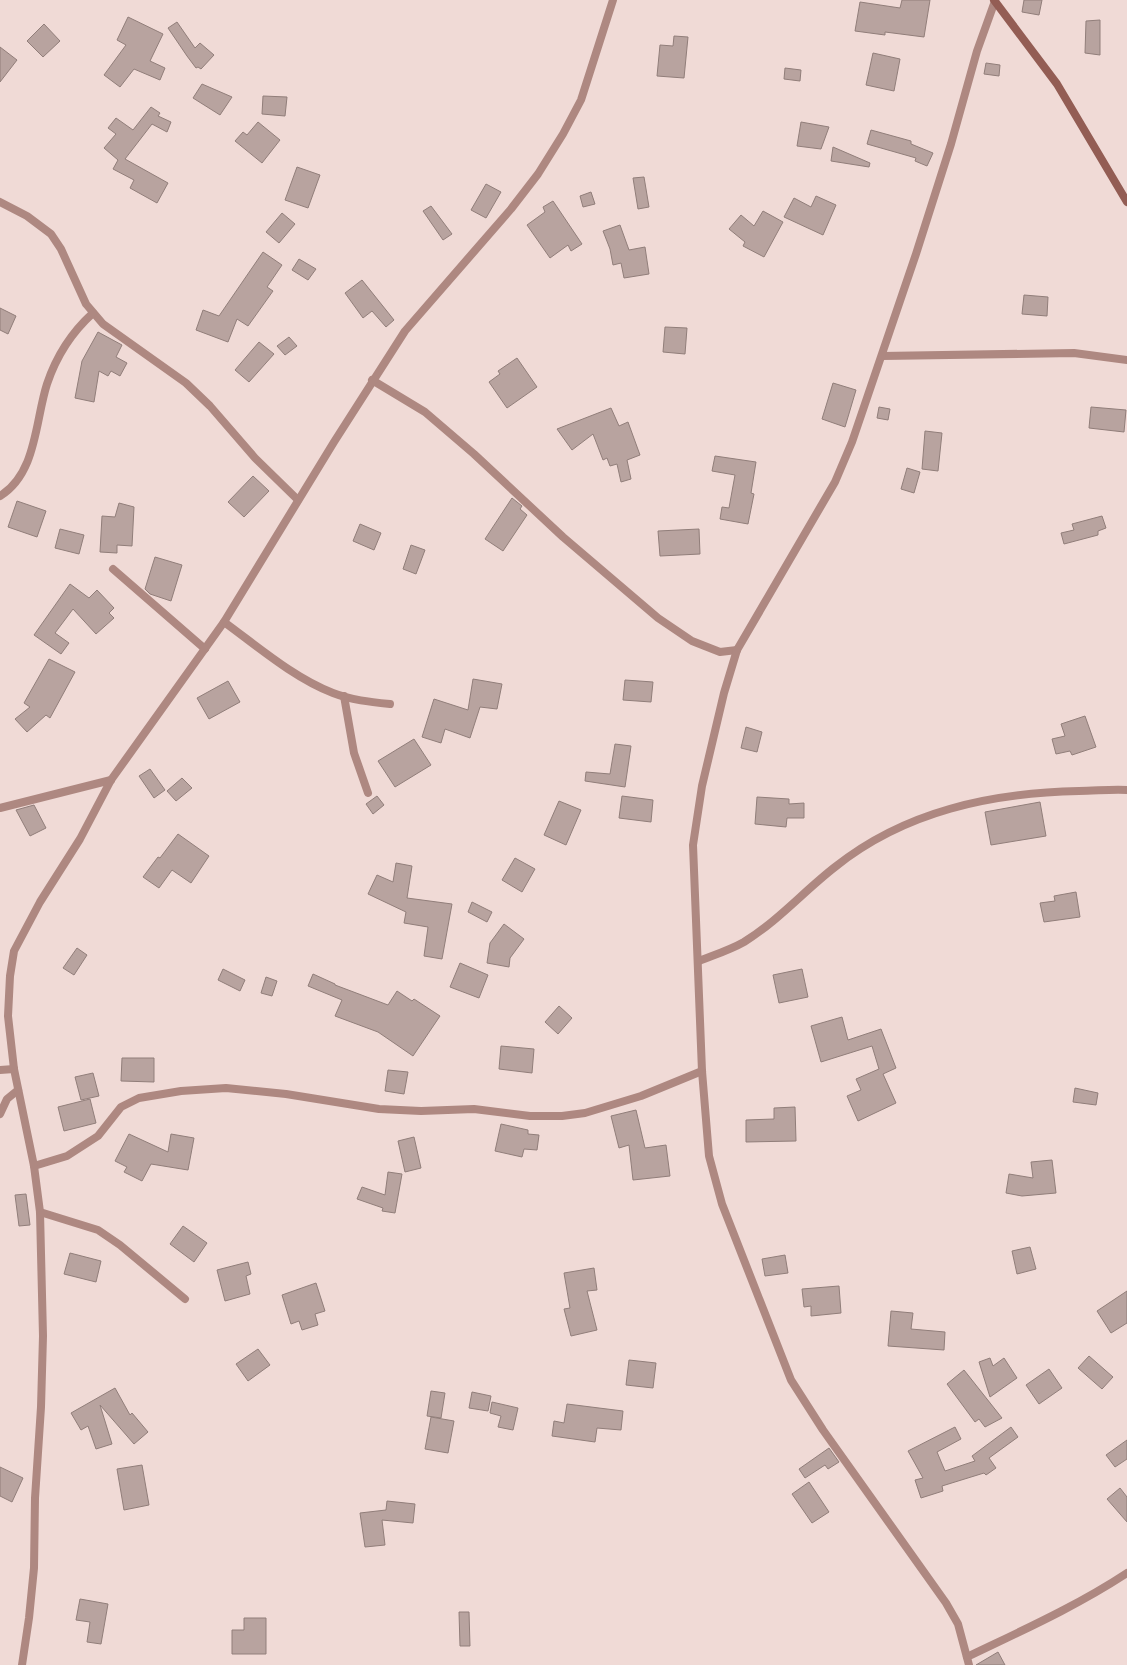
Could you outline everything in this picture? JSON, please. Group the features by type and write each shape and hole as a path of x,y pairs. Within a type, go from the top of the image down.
{"main road":[{"path":"994,0 1057,84 1127,202"}],"street":[{"path":"22,1665 34,1568 35,1498 41,1407 42,1336 40,1212 34,1166 14,1069 8,1016 10,976 14,951 40,902 80,839 112,780 224,622 372,380 405,331 511,209 538,174 563,134 580,100 613,0"},
{"path":"994,0 977,51 940,179 852,442 834,482 737,650 722,701 702,786 693,845 699,961 702,1071 708,1156 722,1204 791,1380 823,1430 946,1603 958,1624 968,1661 1127,1573"},
{"path":"0,202 27,216 51,234 61,250 86,304 103,324 122,339 186,383 210,406 255,458 298,500"},
{"path":"0,496 24,471 35,443 38,414 48,382 63,350 79,325 93,313"},
{"path":"882,356 1074,354 1127,360"},
{"path":"372,380 425,412 563,537 658,618 692,641 720,652 737,650"},
{"path":"113,570 205,649"},
{"path":"224,622 268,655 302,677 332,693 361,701 390,704"},
{"path":"344,696 354,753 368,793"},
{"path":"0,808 112,780"},
{"path":"699,961 742,943 772,923 835,867 856,852 883,836 923,816 958,806 1006,796 1058,792 1127,790"},
{"path":"0,1070 14,1069"},
{"path":"34,1166 67,1156 98,1136 121,1107 139,1098 181,1090 226,1088 286,1094 379,1109 421,1111 474,1109 530,1116 562,1116 585,1113 641,1096 702,1071"},
{"path":"0,1114 7,1100 18,1090"},
{"path":"40,1212 98,1230 120,1245 185,1299"}],"building":[{"path":"902,0 930,0 924,37 885,32 885,35 855,31 860,2 900,8"},
{"path":"1024,0 1042,0 1039,15 1022,12"},
{"path":"128,17 163,34 150,61 165,68 160,80 134,69 120,87 104,75 126,45 117,40"},
{"path":"1100,20 1100,55 1085,53 1086,21"},
{"path":"177,22 195,48 200,43 214,55 201,69 198,67 196,68 168,28"},
{"path":"44,24 60,41 43,57 27,41"},
{"path":"674,36 688,37 684,78 657,76 660,45 673,46"},
{"path":"0,47 17,60 0,82"},
{"path":"873,53 900,59 894,91 866,85"},
{"path":"986,63 1000,65 999,76 984,74"},
{"path":"785,68 801,70 800,81 784,79"},
{"path":"202,84 232,97 220,115 193,98"},
{"path":"263,96 287,97 285,116 262,114"},
{"path":"151,107 160,113 158,116 171,122 167,132 152,124 125,159 168,183 157,203 130,188 134,180 113,169 118,160 104,148 116,134 108,128 116,118 133,130"},
{"path":"258,122 280,140 262,163 235,141 243,132 247,135"},
{"path":"801,122 829,127 821,149 797,146"},
{"path":"871,130 911,141 911,144 933,153 927,166 915,161 916,158 867,144"},
{"path":"833,147 870,163 869,167 831,161"},
{"path":"297,167 320,175 308,208 285,200"},
{"path":"644,177 649,207 638,209 633,178"},
{"path":"486,184 501,192 486,218 471,210"},
{"path":"591,192 595,204 583,207 580,196"},
{"path":"816,196 836,205 823,235 784,217 794,198 811,207"},
{"path":"553,201 582,244 571,251 568,245 550,258 527,225 545,212 543,207"},
{"path":"431,206 452,234 443,240 423,211"},
{"path":"763,211 783,222 764,257 743,246 745,242 729,229 741,215 754,226"},
{"path":"282,213 295,224 279,243 266,232"},
{"path":"620,225 629,250 645,247 649,274 624,278 621,263 613,265 610,249 603,231"},
{"path":"263,252 282,265 267,287 273,291 248,326 237,319 228,342 196,330 203,310 219,316"},
{"path":"299,259 316,269 308,280 292,270"},
{"path":"362,280 394,320 386,327 372,311 363,318 345,293"},
{"path":"1024,295 1048,297 1047,316 1022,314"},
{"path":"0,308 16,316 8,334 0,330"},
{"path":"665,327 687,328 685,354 663,352"},
{"path":"98,332 122,345 116,357 127,363 120,376 111,371 108,376 99,371 94,402 75,398 82,361"},
{"path":"289,337 297,346 285,355 277,346"},
{"path":"259,342 274,354 249,382 235,370"},
{"path":"517,358 537,387 507,408 489,382 500,374 498,371"},
{"path":"833,383 856,390 845,427 822,419"},
{"path":"879,407 890,409 888,420 877,418"},
{"path":"1091,407 1126,410 1124,432 1089,428"},
{"path":"611,408 619,426 628,422 640,455 627,460 631,479 621,482 617,464 610,466 607,458 603,460 593,434 572,450 557,429"},
{"path":"925,431 942,433 938,471 922,469"},
{"path":"715,456 756,462 751,493 754,494 748,524 720,519 722,507 729,508 735,475 712,471"},
{"path":"907,468 920,472 914,493 901,489"},
{"path":"253,476 269,491 244,517 228,502"},
{"path":"512,498 522,506 520,509 527,515 503,551 485,539"},
{"path":"17,501 46,511 37,537 8,527"},
{"path":"119,503 134,507 132,546 117,545 117,553 100,552 102,516 115,517"},
{"path":"1102,516 1106,528 1098,531 1098,535 1064,544 1061,533 1074,530 1072,524"},
{"path":"360,524 381,533 374,550 353,541"},
{"path":"60,529 84,535 79,554 55,548"},
{"path":"699,529 700,554 660,556 658,531"},
{"path":"411,545 425,550 416,574 403,569"},
{"path":"155,557 182,565 171,601 150,594 145,589"},
{"path":"70,584 89,598 97,590 114,608 109,613 114,618 96,634 73,609 55,633 69,643 61,654 34,635"},
{"path":"49,659 75,672 50,718 46,715 27,732 15,719 30,707 24,703"},
{"path":"473,679 502,684 497,709 480,707 470,738 445,729 441,743 422,737 434,699 468,710"},
{"path":"625,680 653,682 651,702 623,700"},
{"path":"228,681 240,702 209,719 197,698"},
{"path":"1085,716 1096,747 1072,755 1070,751 1056,754 1052,739 1065,736 1061,724"},
{"path":"746,727 762,732 757,752 741,748"},
{"path":"414,739 431,765 395,787 378,761"},
{"path":"615,744 631,746 625,787 585,781 586,772 610,774"},
{"path":"150,769 165,790 154,798 139,776"},
{"path":"182,778 192,788 176,801 167,791"},
{"path":"377,796 384,805 373,814 366,804"},
{"path":"622,796 653,800 651,822 619,818"},
{"path":"757,797 789,799 789,804 804,803 804,818 787,818 786,827 755,824"},
{"path":"559,801 581,810 566,845 544,835"},
{"path":"1040,802 1046,836 991,845 985,812"},
{"path":"34,805 46,828 30,836 16,810"},
{"path":"178,834 209,856 191,883 172,870 159,888 143,877"},
{"path":"515,858 535,869 522,892 502,880"},
{"path":"396,863 412,866 407,898 452,904 442,959 424,956 428,927 404,923 406,912 368,894 377,875 393,882"},
{"path":"1076,892 1080,917 1044,922 1040,903 1055,901 1054,896"},
{"path":"472,902 492,912 487,922 468,912"},
{"path":"504,924 524,939 510,958 509,967 487,963 490,943"},
{"path":"77,948 87,955 74,975 63,968"},
{"path":"460,963 488,975 479,998 450,987"},
{"path":"223,969 245,980 240,991 218,980"},
{"path":"802,969 808,997 779,1003 773,975"},
{"path":"313,974 335,985 388,1005 397,991 412,1001 414,999 440,1016 413,1056 378,1032 335,1016 342,1000 308,986"},
{"path":"266,977 277,981 272,996 261,993"},
{"path":"559,1006 572,1018 558,1034 545,1022"},
{"path":"842,1017 848,1040 881,1029 896,1068 883,1074 896,1103 858,1121 847,1096 861,1090 856,1079 879,1069 872,1046 821,1062 811,1026"},
{"path":"501,1046 534,1049 532,1073 499,1069"},
{"path":"122,1058 154,1058 154,1082 121,1081"},
{"path":"388,1070 408,1072 404,1094 385,1091"},
{"path":"93,1073 99,1096 81,1100 75,1077"},
{"path":"1075,1088 1098,1093 1096,1105 1073,1102"},
{"path":"90,1099 96,1123 64,1131 58,1107"},
{"path":"795,1107 796,1141 746,1142 746,1120 774,1119 774,1108"},
{"path":"636,1110 645,1148 666,1145 670,1176 633,1180 629,1145 619,1148 611,1116"},
{"path":"501,1124 528,1130 528,1134 539,1135 537,1150 524,1149 522,1157 495,1151"},
{"path":"129,1134 168,1152 171,1134 194,1138 188,1170 151,1164 142,1181 124,1172 127,1167 115,1161"},
{"path":"414,1137 421,1168 405,1172 398,1141"},
{"path":"1052,1160 1056,1193 1022,1196 1006,1193 1009,1174 1033,1178 1031,1162"},
{"path":"388,1172 402,1174 395,1213 382,1211 383,1208 357,1199 362,1187 385,1195"},
{"path":"26,1194 30,1225 19,1226 15,1195"},
{"path":"183,1226 207,1243 194,1262 170,1244"},
{"path":"1030,1247 1036,1269 1017,1274 1012,1251"},
{"path":"70,1253 101,1261 96,1282 64,1274"},
{"path":"785,1255 788,1273 765,1276 762,1259"},
{"path":"248,1262 251,1274 246,1276 250,1294 225,1301 217,1270"},
{"path":"594,1268 597,1290 587,1291 597,1330 571,1336 564,1309 570,1308 564,1273"},
{"path":"316,1283 325,1311 315,1314 318,1325 302,1330 299,1321 291,1324 282,1295"},
{"path":"839,1286 841,1313 811,1316 811,1306 804,1307 802,1289"},
{"path":"1127,1291 1127,1323 1111,1333 1097,1311"},
{"path":"891,1311 913,1313 911,1329 945,1332 944,1350 888,1346"},
{"path":"258,1349 270,1365 248,1381 236,1364"},
{"path":"1089,1356 1113,1377 1102,1389 1078,1368"},
{"path":"990,1358 993,1366 1004,1358 1017,1378 990,1397 979,1362"},
{"path":"629,1360 656,1363 653,1388 626,1385"},
{"path":"1049,1369 1062,1388 1039,1404 1026,1385"},
{"path":"964,1370 1002,1418 985,1427 979,1419 975,1422 947,1384"},
{"path":"115,1388 130,1415 132,1413 148,1432 134,1444 100,1405 112,1444 96,1449 88,1426 81,1430 71,1413"},
{"path":"431,1391 445,1393 441,1418 427,1416"},
{"path":"472,1392 491,1396 488,1411 469,1408"},
{"path":"492,1402 518,1408 513,1430 498,1427 501,1416 490,1413"},
{"path":"567,1404 623,1411 621,1430 597,1428 595,1442 552,1436 554,1421 564,1423"},
{"path":"431,1417 454,1421 448,1453 425,1449"},
{"path":"955,1427 961,1439 937,1452 945,1471 975,1461 972,1456 1011,1427 1018,1437 989,1458 996,1468 986,1475 984,1473 942,1486 943,1491 921,1498 915,1480 923,1478 908,1451"},
{"path":"1127,1440 1127,1459 1115,1467 1106,1455"},
{"path":"829,1448 839,1462 828,1469 825,1465 805,1478 799,1469"},
{"path":"142,1465 149,1505 124,1510 117,1469"},
{"path":"0,1467 23,1478 12,1502 0,1496"},
{"path":"809,1482 829,1512 812,1523 792,1494"},
{"path":"1120,1488 1127,1497 1127,1522 1107,1499"},
{"path":"387,1501 415,1504 413,1523 382,1520 385,1545 365,1547 360,1513 386,1510"},
{"path":"80,1599 108,1604 101,1644 87,1642 90,1622 76,1620"},
{"path":"459,1612 469,1612 470,1646 460,1646"},
{"path":"244,1618 266,1618 266,1654 232,1654 232,1630 244,1630"},
{"path":"998,1652 1005,1665 976,1665"}]}
